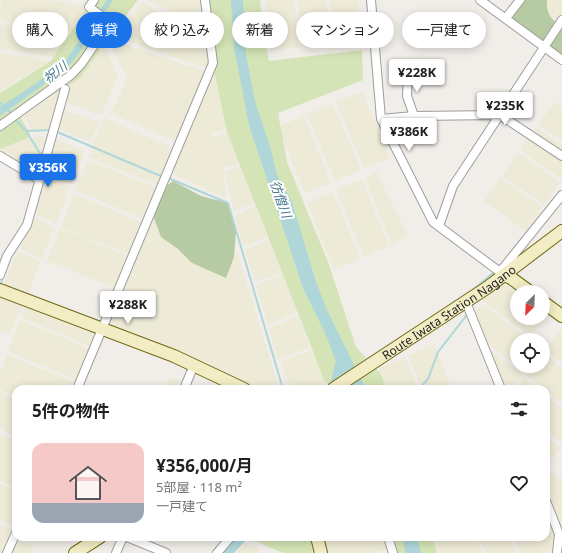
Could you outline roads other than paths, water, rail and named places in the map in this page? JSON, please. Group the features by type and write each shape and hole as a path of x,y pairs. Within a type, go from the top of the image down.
{"street":[{"path":"0,126 71,75 82,63 110,22 89,7 94,0"},
{"path":"79,385 213,63 205,0"},
{"path":"371,0 381,118 433,222 502,274 520,285"},
{"path":"480,0 562,60"},
{"path":"506,18 520,0"},
{"path":"439,226 453,186 562,20"},
{"path":"408,71 407,96 414,116"},
{"path":"0,274 7,256 27,225 65,89"},
{"path":"381,118 500,115 562,156"},
{"path":"0,156 40,180"},
{"path":"502,274 562,195"},
{"name":"Route Iwata Station Nagano","path":"340,385 466,302 562,231"},
{"path":"0,290 103,328 194,365 236,385"},
{"path":"466,302 499,385"},
{"path":"550,307 562,316"},
{"path":"186,385 194,365"},
{"path":"550,510 561,536 557,553"},
{"path":"7,553 12,541"},
{"path":"75,553 94,541"},
{"path":"116,553 121,541"},
{"path":"137,541 166,553"},
{"path":"217,553 227,541"},
{"path":"317,541 321,553"},
{"path":"389,541 393,553"}],"water":[{"path":"107,0 113,0 105,12 99,12"},
{"path":"231,0 243,0 244,12 232,12 232,16"},
{"path":"76,45 76,48 82,48 67,68 0,116 0,107 35,84 66,60"},
{"name":"彷僧川","path":"234,48 246,48 255,101 271,150 277,175 292,202 316,282 327,310 364,385 345,385 325,333 303,288 249,125"},
{"path":"403,541 418,541 421,553 406,553"}],"waterway":[{"name":"祝川","path":"0,102 12,114"},
{"path":"14,118 26,131 43,158"},
{"path":"26,131 51,130"},
{"path":"55,131 163,177"},
{"path":"168,178 228,203 282,385"},
{"path":"35,210 38,201"},
{"path":"473,290 494,272"},
{"path":"0,286 3,276"},
{"path":"423,385 428,379 438,352 466,316 466,311"},
{"path":"337,385 342,363"},
{"path":"225,553 236,541"}]}
